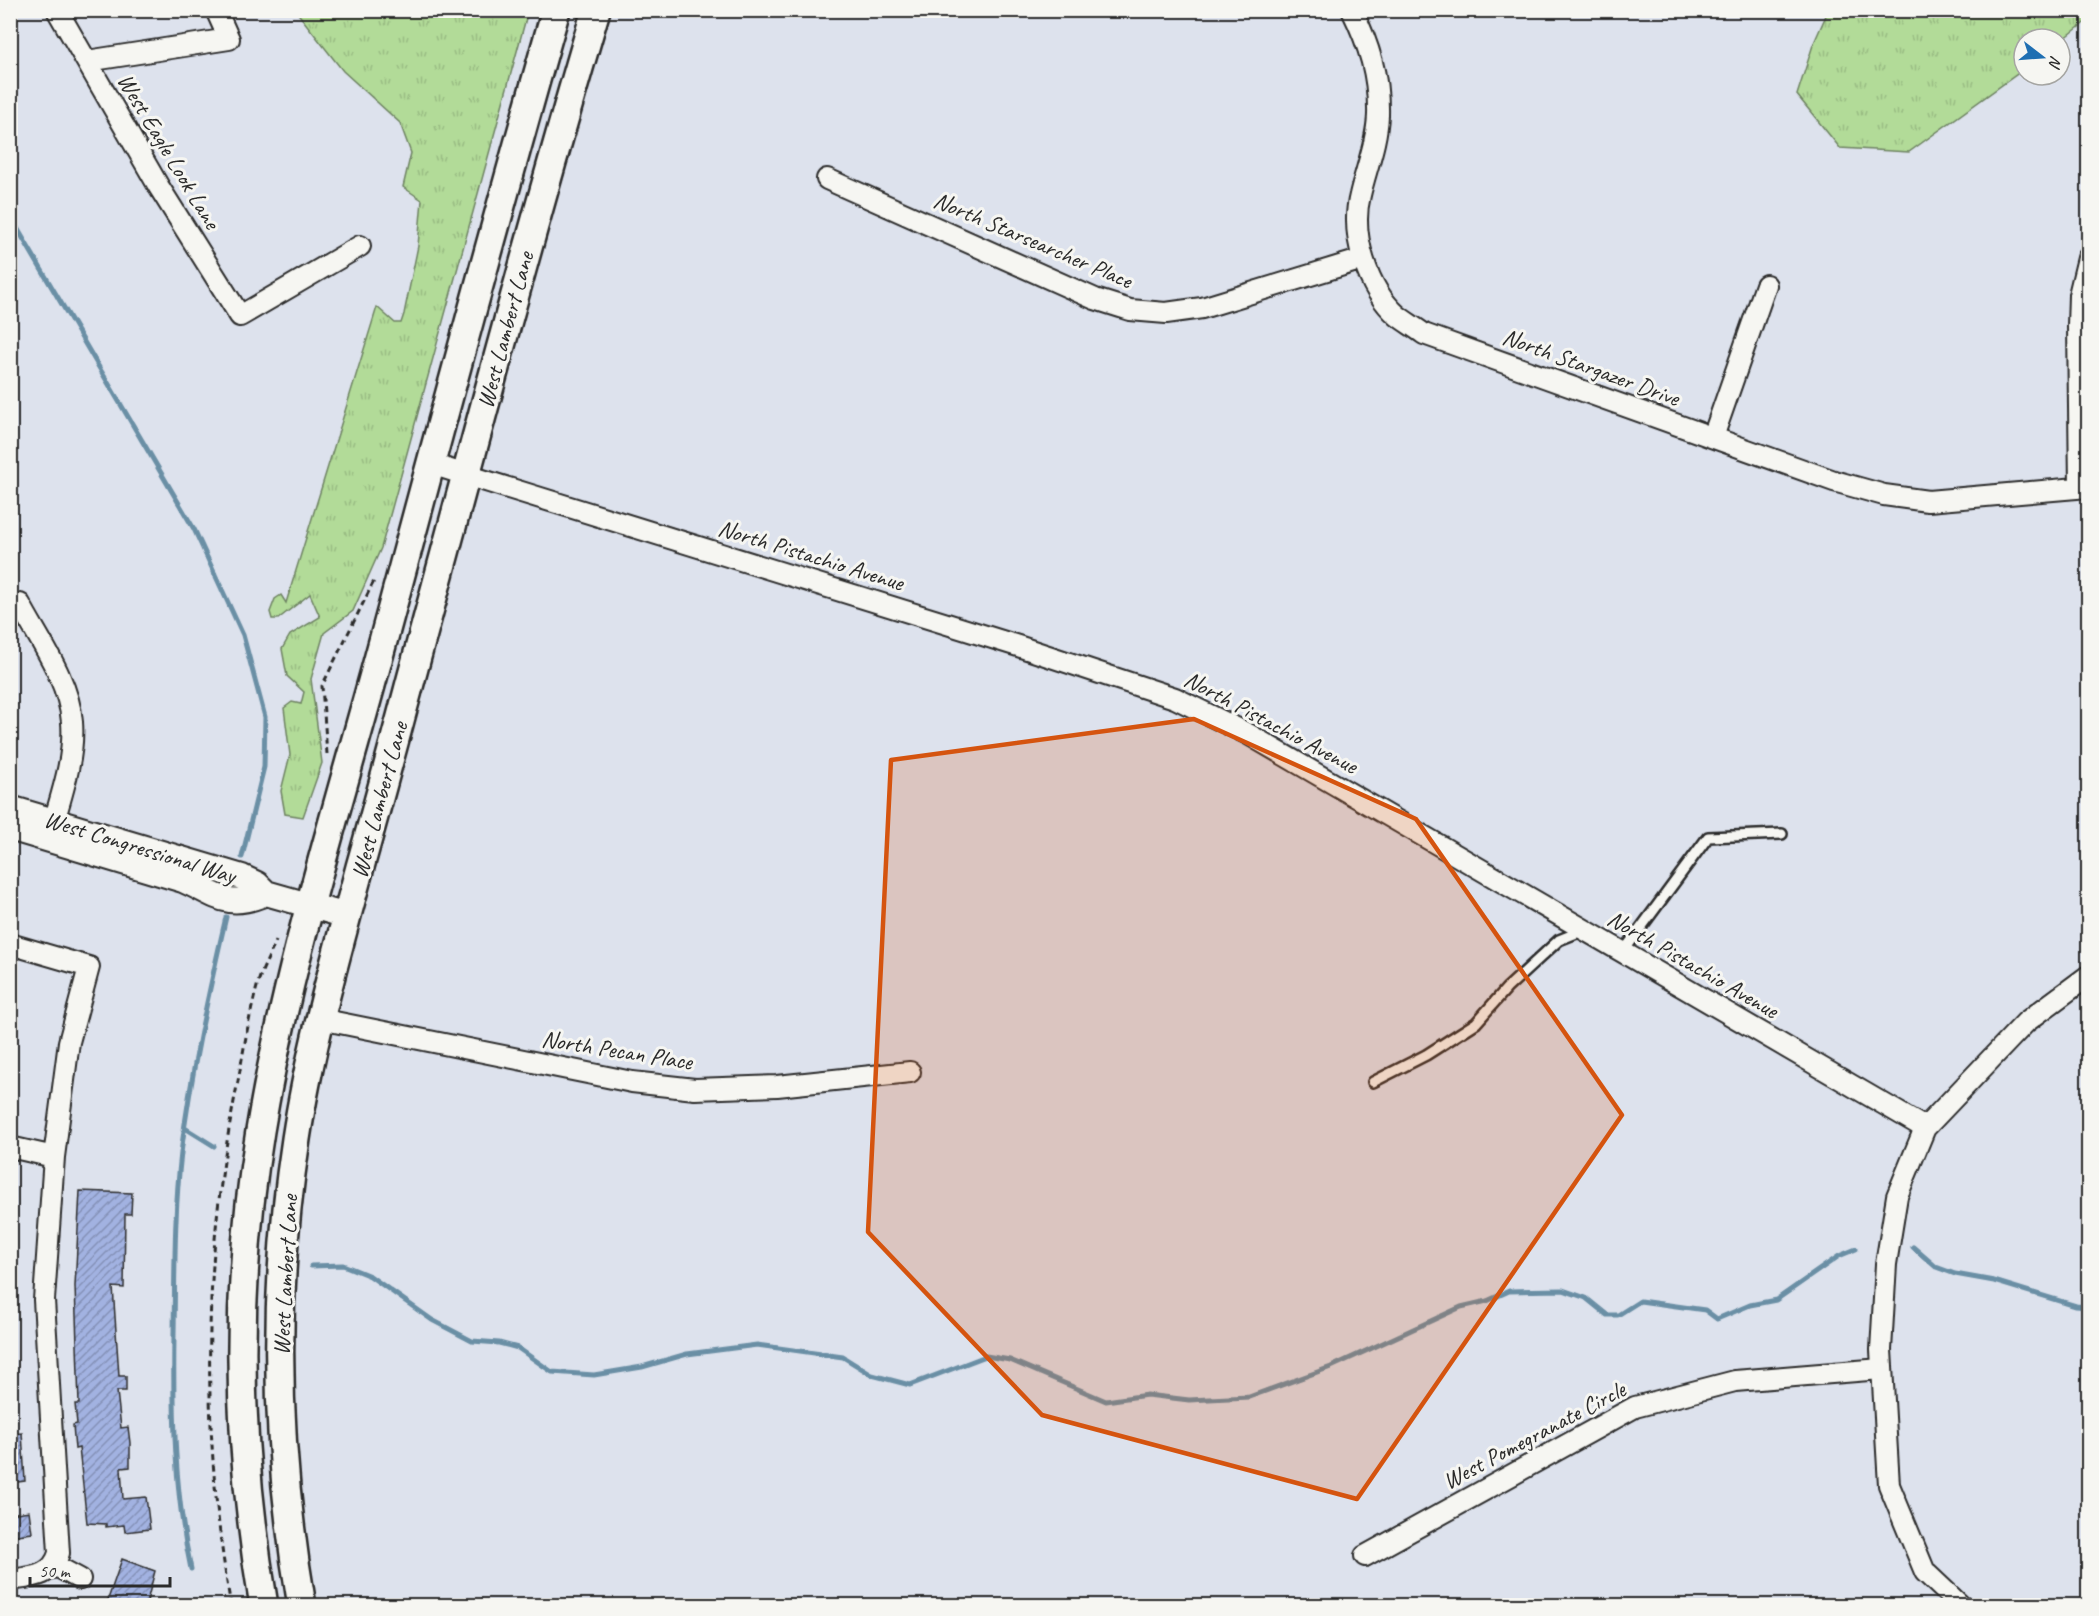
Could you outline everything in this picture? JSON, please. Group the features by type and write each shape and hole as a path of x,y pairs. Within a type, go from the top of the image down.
{"main road":[{"name":"West Lambert Lane","path":"264,1605 253,1530 244,1432 243,1338 245,1257 259,1134 270,1076 312,906 509,172 556,10"},
{"name":"West Lambert Lane","path":"302,1605 285,1480 279,1379 282,1259 296,1140 320,1019 347,916 550,164 596,10"}],"street":[{"name":"West Eagle Look Lane","path":"57,10 159,187 240,316 360,246"},
{"path":"87,60 229,39 216,10"},
{"name":"North Stargazer Drive","path":"1352,10 1369,46 1378,80 1378,117 1359,198 1356,229 1363,259 1380,294 1397,315 1424,334 1834,482 1884,495 1938,500 2084,487"},
{"name":"North Starsearcher Place","path":"827,179 1095,299 1130,310 1166,313 1202,308 1363,259"},
{"path":"2084,487 2078,326 2079,296 2088,258"},
{"path":"1713,437 1766,285"},
{"name":"North Pistachio Avenue","path":"431,464 1175,698 1248,734 1924,1128"},
{"path":"15,607 64,688 72,721 71,752 52,830"},
{"name":"West Congressional Way","path":"10,808 52,830"},
{"name":"West Congressional Way","path":"10,828 52,830 242,878 257,884 266,893 347,916"},
{"path":"10,944 89,967 69,1042 54,1157 44,1300 59,1553 54,1565 42,1575 10,1580"},
{"path":"1961,1605 1925,1572 1889,1485 1881,1370 1886,1264 1897,1196 1924,1128 2026,1022 2088,976"},
{"name":"North Pecan Place","path":"320,1019 632,1082 695,1089 777,1086 910,1072"},
{"path":"10,1147 54,1157"},
{"name":"West Pomegranate Circle","path":"1365,1556 1635,1407 1735,1381 1881,1370"},
{"path":"54,1565 80,1579"}],"lane":[{"path":"1623,952 1708,837 1782,834"},
{"path":"1373,1082 1426,1055 1476,1023 1507,988 1559,940 1584,930"}],"path":[{"path":"322,686 328,759"}],"highlighted area":[{"path":"1194,719 1416,819 1622,1115 1357,1499 1042,1415 868,1232 891,760"}],"green space":[{"path":"2088,10 2088,20 2072,33 2072,27 2012,27 2012,78 1909,152 1840,148 1797,95 1813,45 1828,11"},
{"path":"296,11 528,11 381,548 353,611 324,633 311,679 322,763 303,817 285,814 281,791 290,755 284,708 292,702 301,704 304,692 287,676 282,649 290,635 320,617 310,594 278,619 272,619 270,612 275,599 281,595 286,603 377,307 395,323 401,323 418,246 422,200 403,187 411,153 400,123 343,71"}],"building":[{"path":"80,1191 132,1193 131,1214 125,1214 124,1288 113,1287 119,1376 126,1376 126,1391 117,1391 121,1428 128,1427 130,1443 130,1467 121,1468 123,1499 146,1497 150,1529 125,1532 124,1525 106,1527 106,1524 87,1523 79,1448 75,1449 73,1425 77,1424 75,1404 79,1404 75,1286"},
{"path":"22,1433 25,1481 10,1483 10,1434"},
{"path":"29,1511 32,1533 10,1536 10,1514"},
{"path":"122,1559 155,1571 146,1605 106,1605"}],"waterway":[{"path":"10,216 194,529 243,635 265,717 264,767 242,857"},
{"path":"191,1569 181,1510 174,1423 177,1198 190,1093 206,1005 226,917"},
{"path":"185,1128 214,1146"},
{"path":"1913,1247 1936,1267 1955,1274 1994,1281 2076,1306 2088,1307"},
{"path":"311,1266 343,1265 370,1276 432,1320 472,1341 499,1343 518,1348 552,1372 594,1375 642,1367 687,1354 757,1345 843,1357 872,1375 910,1385 986,1356 1010,1360 1106,1401 1147,1395 1189,1400 1249,1397 1331,1367 1461,1307 1487,1301 1509,1291 1563,1290 1586,1298 1607,1315 1618,1315 1640,1301 1705,1310 1717,1319 1750,1305 1776,1300 1839,1256 1856,1249"}]}
